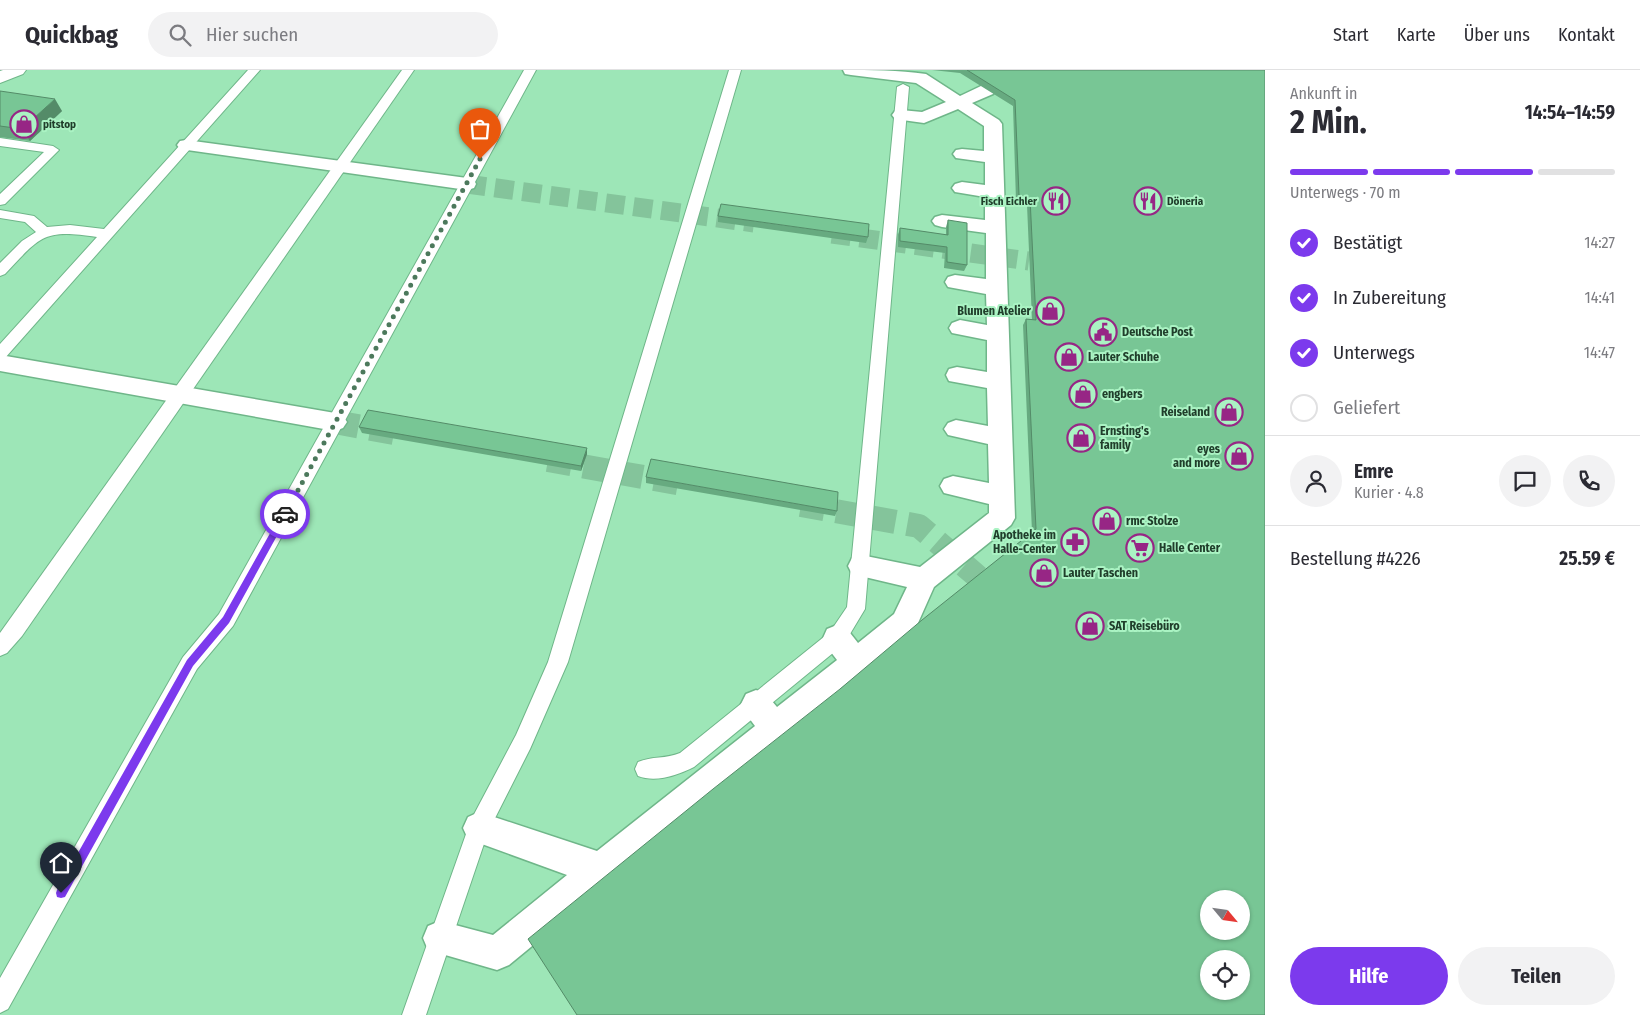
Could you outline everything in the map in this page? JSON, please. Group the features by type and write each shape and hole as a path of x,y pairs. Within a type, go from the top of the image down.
{"street":[{"path":"0,78 17,70"},
{"path":"440,938 497,953 600,869 709,788 775,728 904,623 924,579 1002,518 994,124 979,95 920,78 851,70"},
{"path":"901,115 924,118 979,95"},
{"path":"186,145 467,184"},
{"path":"962,154 994,158"},
{"path":"962,188 995,192"},
{"path":"942,221 996,228"},
{"path":"955,282 997,288"},
{"path":"960,328 998,334"},
{"path":"0,363 335,422"},
{"path":"957,375 999,382"},
{"path":"956,429 1000,437"},
{"path":"952,486 1001,496"},
{"path":"861,566 924,579"},
{"path":"837,638 856,662"},
{"path":"756,704 775,728"},
{"path":"479,828 530,847 600,869"}],"lane":[{"path":"0,354 254,70"},
{"path":"0,647 15,630 408,70"},
{"path":"0,1000 190,663 226,620 530,70"},
{"path":"414,1015 479,828 523,742 558,662 735,70"},
{"path":"645,769 675,766 687,760 837,638 856,609 904,87"},
{"path":"0,142 53,150 0,201"},
{"path":"0,214 29,219 43,231"},
{"path":"0,271 26,244 43,231 65,228 107,234"}],"building":[{"name":"Halle Center","path":"967,70 1265,70 1265,1015 577,1015 528,939 1036,529 1026,319 1036,320 1030,198 1019,195 1015,100"},
{"path":"0,91 55,99 22,129 0,126"},
{"path":"721,204 869,224 868,237 718,216"},
{"path":"948,220 967,223 967,265 947,262 947,247 900,241 900,228 948,235"},
{"path":"368,410 587,448 581,466 359,427"},
{"path":"651,459 838,492 837,511 646,477"}],"tunnel":[{"path":"467,184 754,223"},
{"path":"832,234 1029,261"},
{"path":"335,422 394,433"},
{"path":"548,460 682,484"},
{"path":"801,505 919,526 978,577"}],"way so far":[{"path":"285,514 480,159"}],"place":[{"name":"pitstop","path":"24,124"},
{"name":"Fisch Eichler","path":"1056,201"},
{"name":"Döneria","path":"1148,201"},
{"name":"Blumen Atelier","path":"1050,311"},
{"name":"Deutsche Post","path":"1103,332"},
{"name":"Lauter Schuhe","path":"1069,357"},
{"name":"engbers","path":"1083,394"},
{"name":"Reiseland","path":"1229,412"},
{"name":"Ernsting's family","path":"1081,438"},
{"name":"eyes and more","path":"1239,456"},
{"name":"rmc Stolze","path":"1107,521"},
{"name":"Apotheke im Halle-Center","path":"1075,542"},
{"name":"Halle Center","path":"1140,548"},
{"name":"Lauter Taschen","path":"1044,573"},
{"name":"SAT Reisebüro","path":"1090,626"}],"route":[{"path":"61,893 190,663 226,620 285,514"}]}
